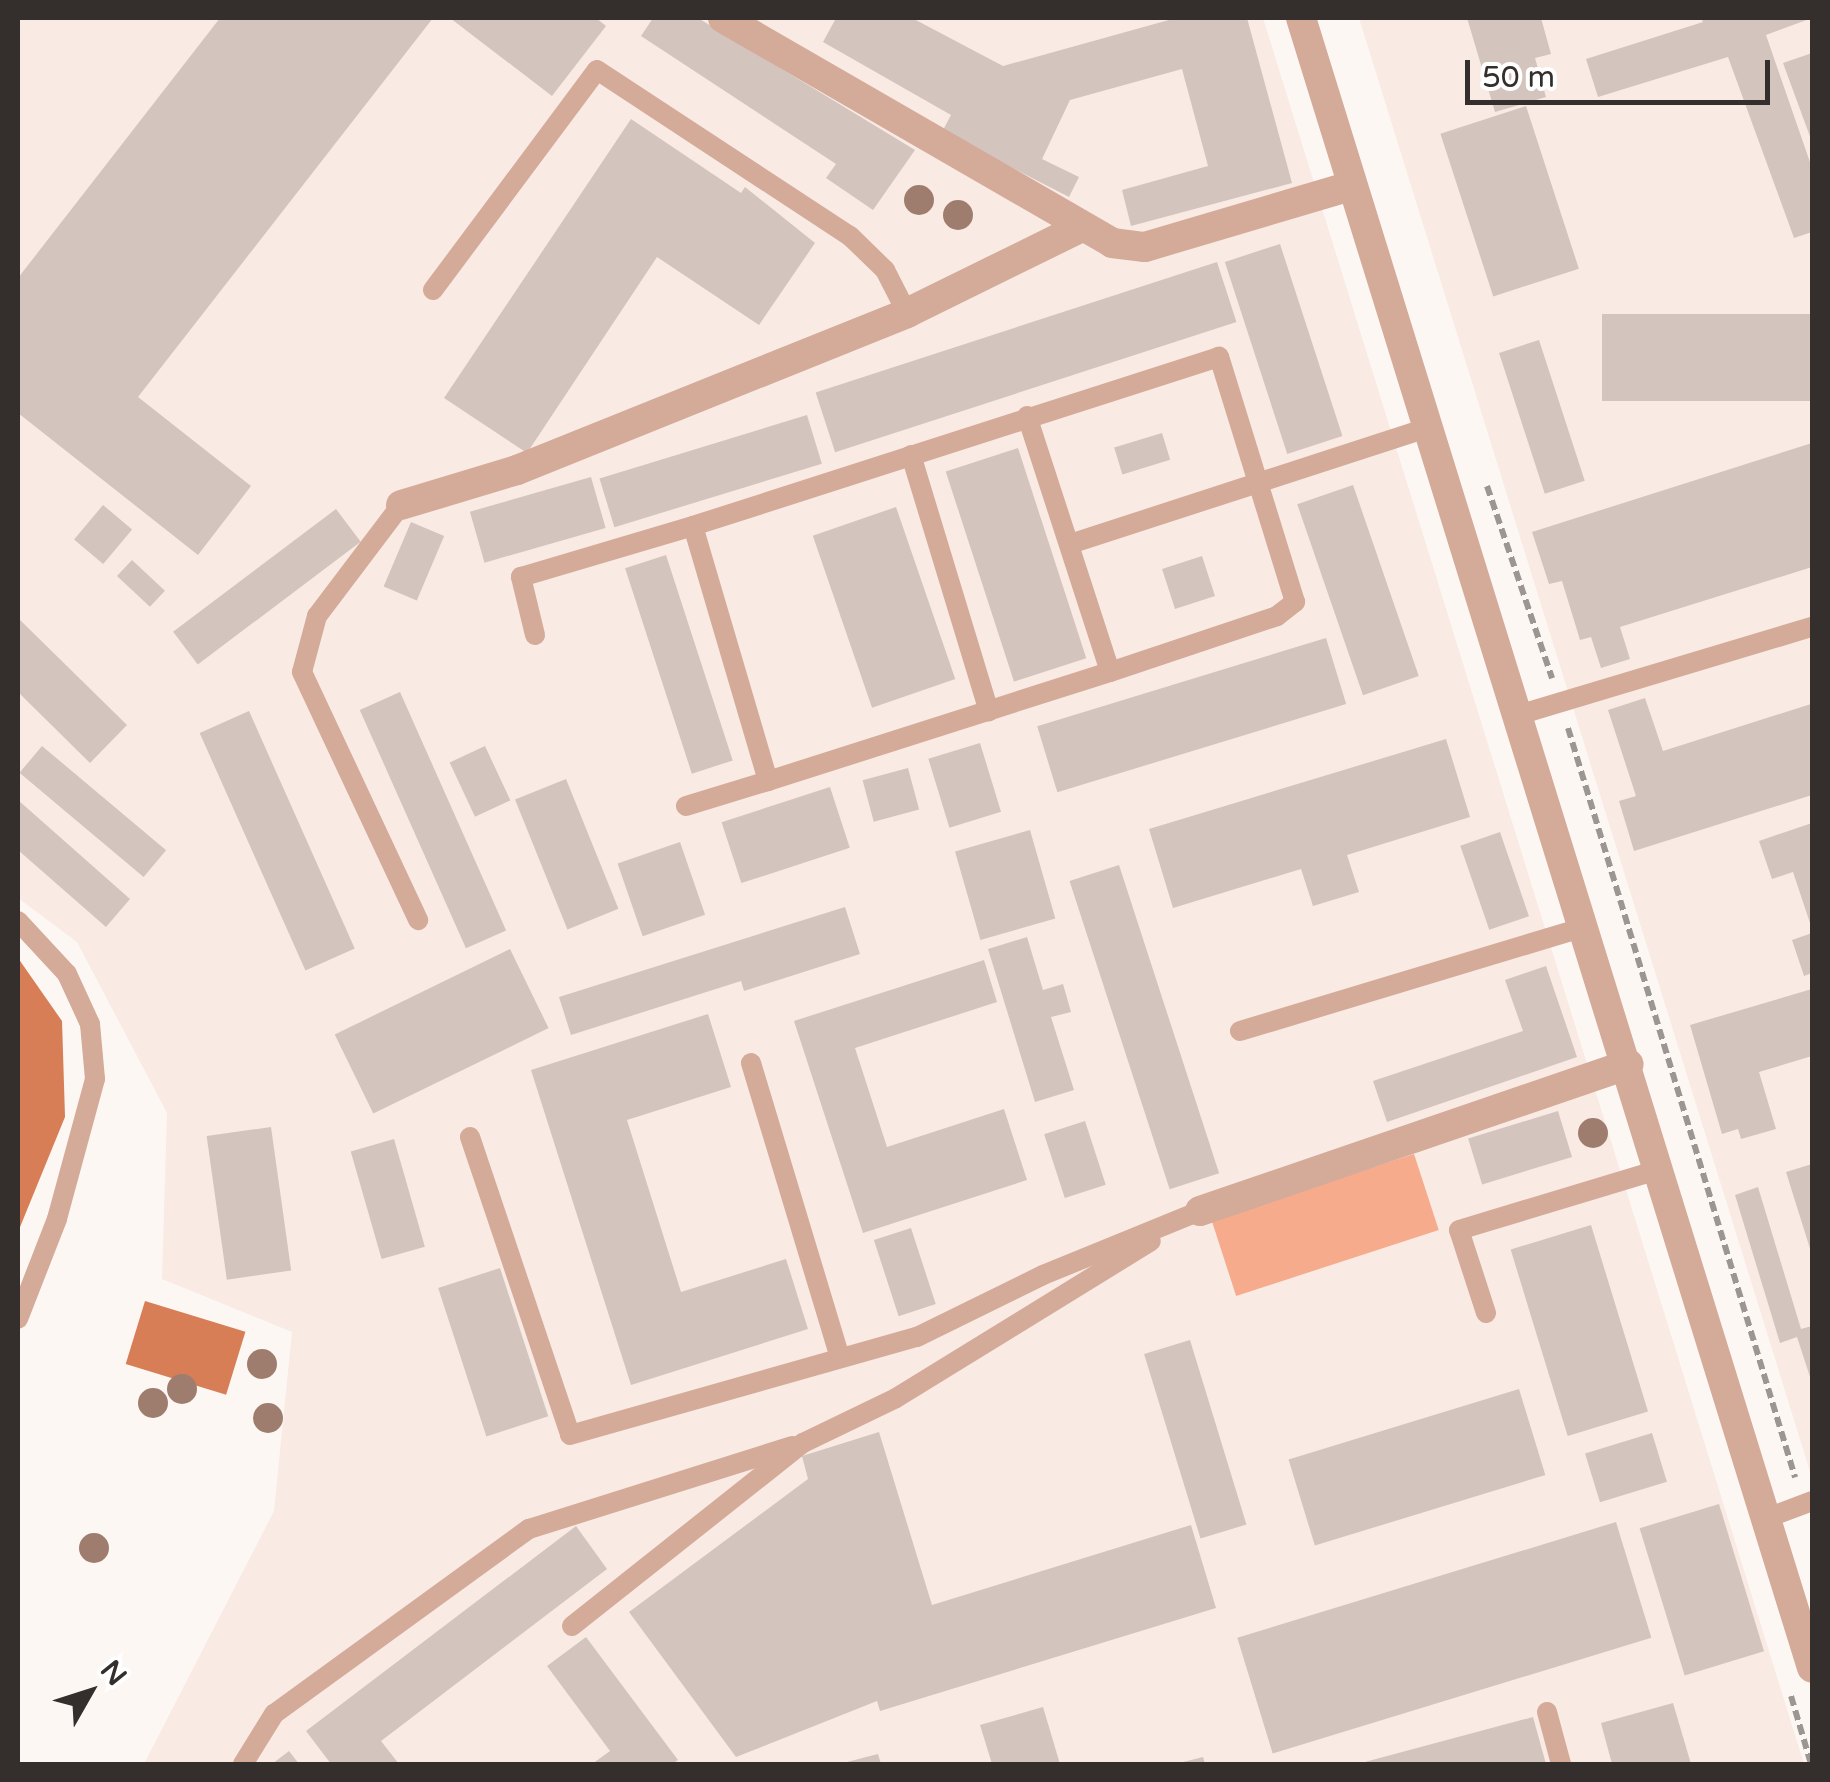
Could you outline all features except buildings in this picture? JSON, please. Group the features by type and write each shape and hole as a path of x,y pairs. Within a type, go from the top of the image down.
{"street":[{"path":"723,18 1080,228 1112,243 1145,247 1351,186"},
{"path":"1301,18 1629,1064 1812,1668"},
{"path":"401,506 517,470 906,313 1080,228"},
{"path":"1200,1211 1629,1064"}],"lane":[{"path":"433,290 597,70 850,236 885,270 906,313"},
{"path":"535,635 521,577 693,526 1219,357 1294,602 1277,616 686,806"},
{"path":"1027,416 1110,672"},
{"path":"1070,544 1428,428"},
{"path":"911,454 988,711"},
{"path":"401,506 318,616 302,672 418,920"},
{"path":"693,526 768,781"},
{"path":"1518,716 1812,627"},
{"path":"18,920 66,974 90,1024 96,1080 57,1219 18,1319"},
{"path":"1240,1031 1585,926"},
{"path":"750,1064 840,1358"},
{"path":"470,1137 570,1435 917,1337 1043,1274 1200,1211"},
{"path":"1486,1313 1459,1230 1661,1169"},
{"path":"243,1764 274,1714 529,1529 803,1442 896,1398 1200,1211"},
{"path":"572,1626 803,1442"},
{"path":"1767,1518 1808,1503"},
{"path":"1547,1712 1561,1764"}],"path":[{"path":"1484,476 1560,702 1808,1503"}],"shaded area":[{"path":"18,18 1263,18 1804,1764 144,1764 274,1511 292,1332 162,1279 167,1113 77,942 18,898"},
{"path":"1359,18 1812,18 1812,1478"},
{"path":"18,958 62,1021 65,1117 18,1232"},
{"path":"1414,1154 1439,1230 1236,1296 1211,1220"},
{"path":"145,1301 245,1332 226,1395 126,1364"}]}
